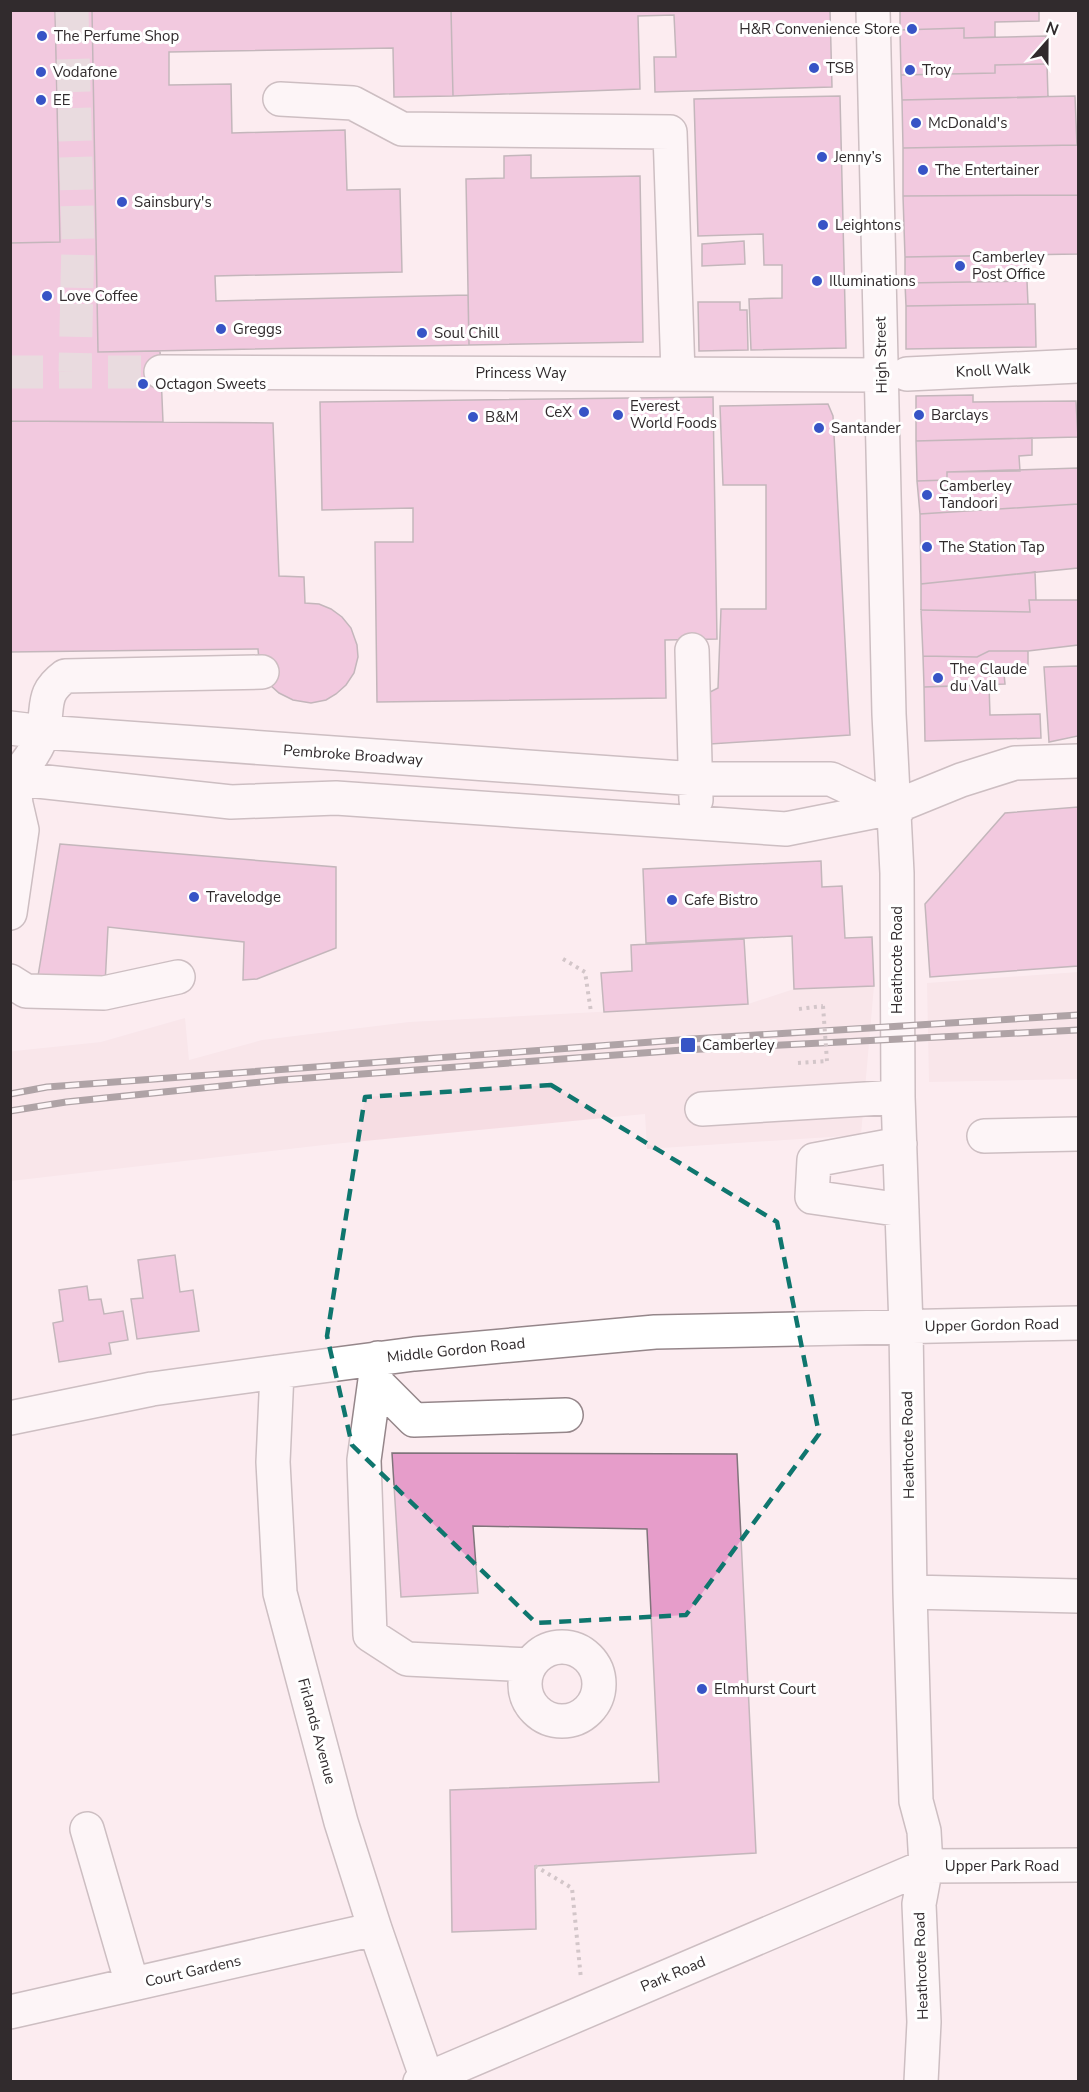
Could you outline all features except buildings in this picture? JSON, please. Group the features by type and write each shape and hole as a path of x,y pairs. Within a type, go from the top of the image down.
{"street":[{"name":"High Street","path":"873,10 894,375 892,808"},
{"path":"280,99 353,103 402,129 670,132 678,374"},
{"name":"Knoll Walk","path":"894,375 1078,366"},
{"name":"Princess Way","path":"161,372 894,375"},
{"path":"692,650 696,823"},
{"path":"12,778 27,763 43,732 45,707 51,686 65,676 262,672"},
{"name":"Pembroke Broadway","path":"10,728 696,779 831,778 892,808"},
{"path":"12,778 231,802 336,798 786,829 892,808 961,780 1015,763 1078,761"},
{"path":"10,913 22,830 12,778"},
{"path":"22,830 36,807 56,783"},
{"name":"Heathcote Road","path":"892,808 897,873 898,1097 906,1326 916,1801 924,1831 926,1866 918,1904 924,2022 921,2082"},
{"path":"10,981 26,991 104,993 178,977"},
{"path":"702,1109 898,1097"},
{"path":"984,1136 1078,1134"},
{"path":"900,1144 814,1160 812,1197 902,1210"},
{"name":"Upper Gordon Road","path":"906,1326 1078,1323"},
{"name":"Middle Gordon Road","path":"10,1418 152,1389 277,1372 376,1370 655,1332 906,1326"},
{"path":"376,1370 414,1420 566,1415"},
{"path":"376,1370 364,1460 370,1635 408,1659 530,1665"},
{"name":"Firlands Avenue","path":"277,1372 273,1462 280,1593 341,1822 423,2080"},
{"path":"910,1592 1078,1596"},
{"path":"87,1829 132,1984"},
{"name":"Upper Park Road","path":"926,1866 1078,1865"},
{"name":"Park Road","path":"423,2080 926,1866"},
{"name":"Court Gardens","path":"10,2012 375,1929"}],"path":[{"path":"563,958 585,972 591,1012"},
{"path":"798,1063 827,1061 823,1006 799,1009"},
{"path":"535,1866 572,1888 582,1988"}],"highlighted area":[{"path":"551,1085 777,1222 819,1434 686,1615 536,1623 352,1445 327,1336 365,1097"}],"shaded area":[{"path":"1078,972 1078,1079 929,1082 927,983"},
{"path":"874,986 861,1135 647,1149 645,1114 333,1144 11,1181 10,1052 14,1051 101,1042 185,1018 189,1060 262,1040 409,1022 748,1004 794,989"}],"tunnel":[{"path":"72,10 78,240 75,372"},
{"path":"10,372 161,372"}],"railway":[{"path":"10,1094 47,1087 692,1039 1078,1015"},
{"path":"10,1111 66,1102 281,1080 683,1050 1078,1030"}],"place":[{"name":"H&R Convenience Store","path":"912,29"},
{"name":"The Perfume Shop","path":"42,36"},
{"name":"TSB","path":"814,68"},
{"name":"Troy","path":"910,70"},
{"name":"Vodafone","path":"41,72"},
{"name":"EE","path":"41,100"},
{"name":"McDonald's","path":"916,123"},
{"name":"Jenny’s","path":"822,157"},
{"name":"The Entertainer","path":"923,170"},
{"name":"Sainsbury's","path":"122,202"},
{"name":"Leightons","path":"823,225"},
{"name":"Camberley Post Office","path":"960,266"},
{"name":"Illuminations","path":"817,281"},
{"name":"Love Coffee","path":"47,296"},
{"name":"Greggs","path":"221,329"},
{"name":"Soul Chill","path":"422,333"},
{"name":"Octagon Sweets","path":"143,384"},
{"name":"CeX","path":"584,412"},
{"name":"Everest World Foods","path":"618,415"},
{"name":"Barclays","path":"919,415"},
{"name":"B&M","path":"473,417"},
{"name":"Santander","path":"819,428"},
{"name":"Camberley Tandoori","path":"927,495"},
{"name":"The Station Tap","path":"927,547"},
{"name":"The Claude du Vall","path":"938,678"},
{"name":"Travelodge","path":"194,897"},
{"name":"Cafe Bistro","path":"672,900"},
{"name":"Camberley","path":"688,1045"},
{"name":"Elmhurst Court","path":"702,1689"}]}
